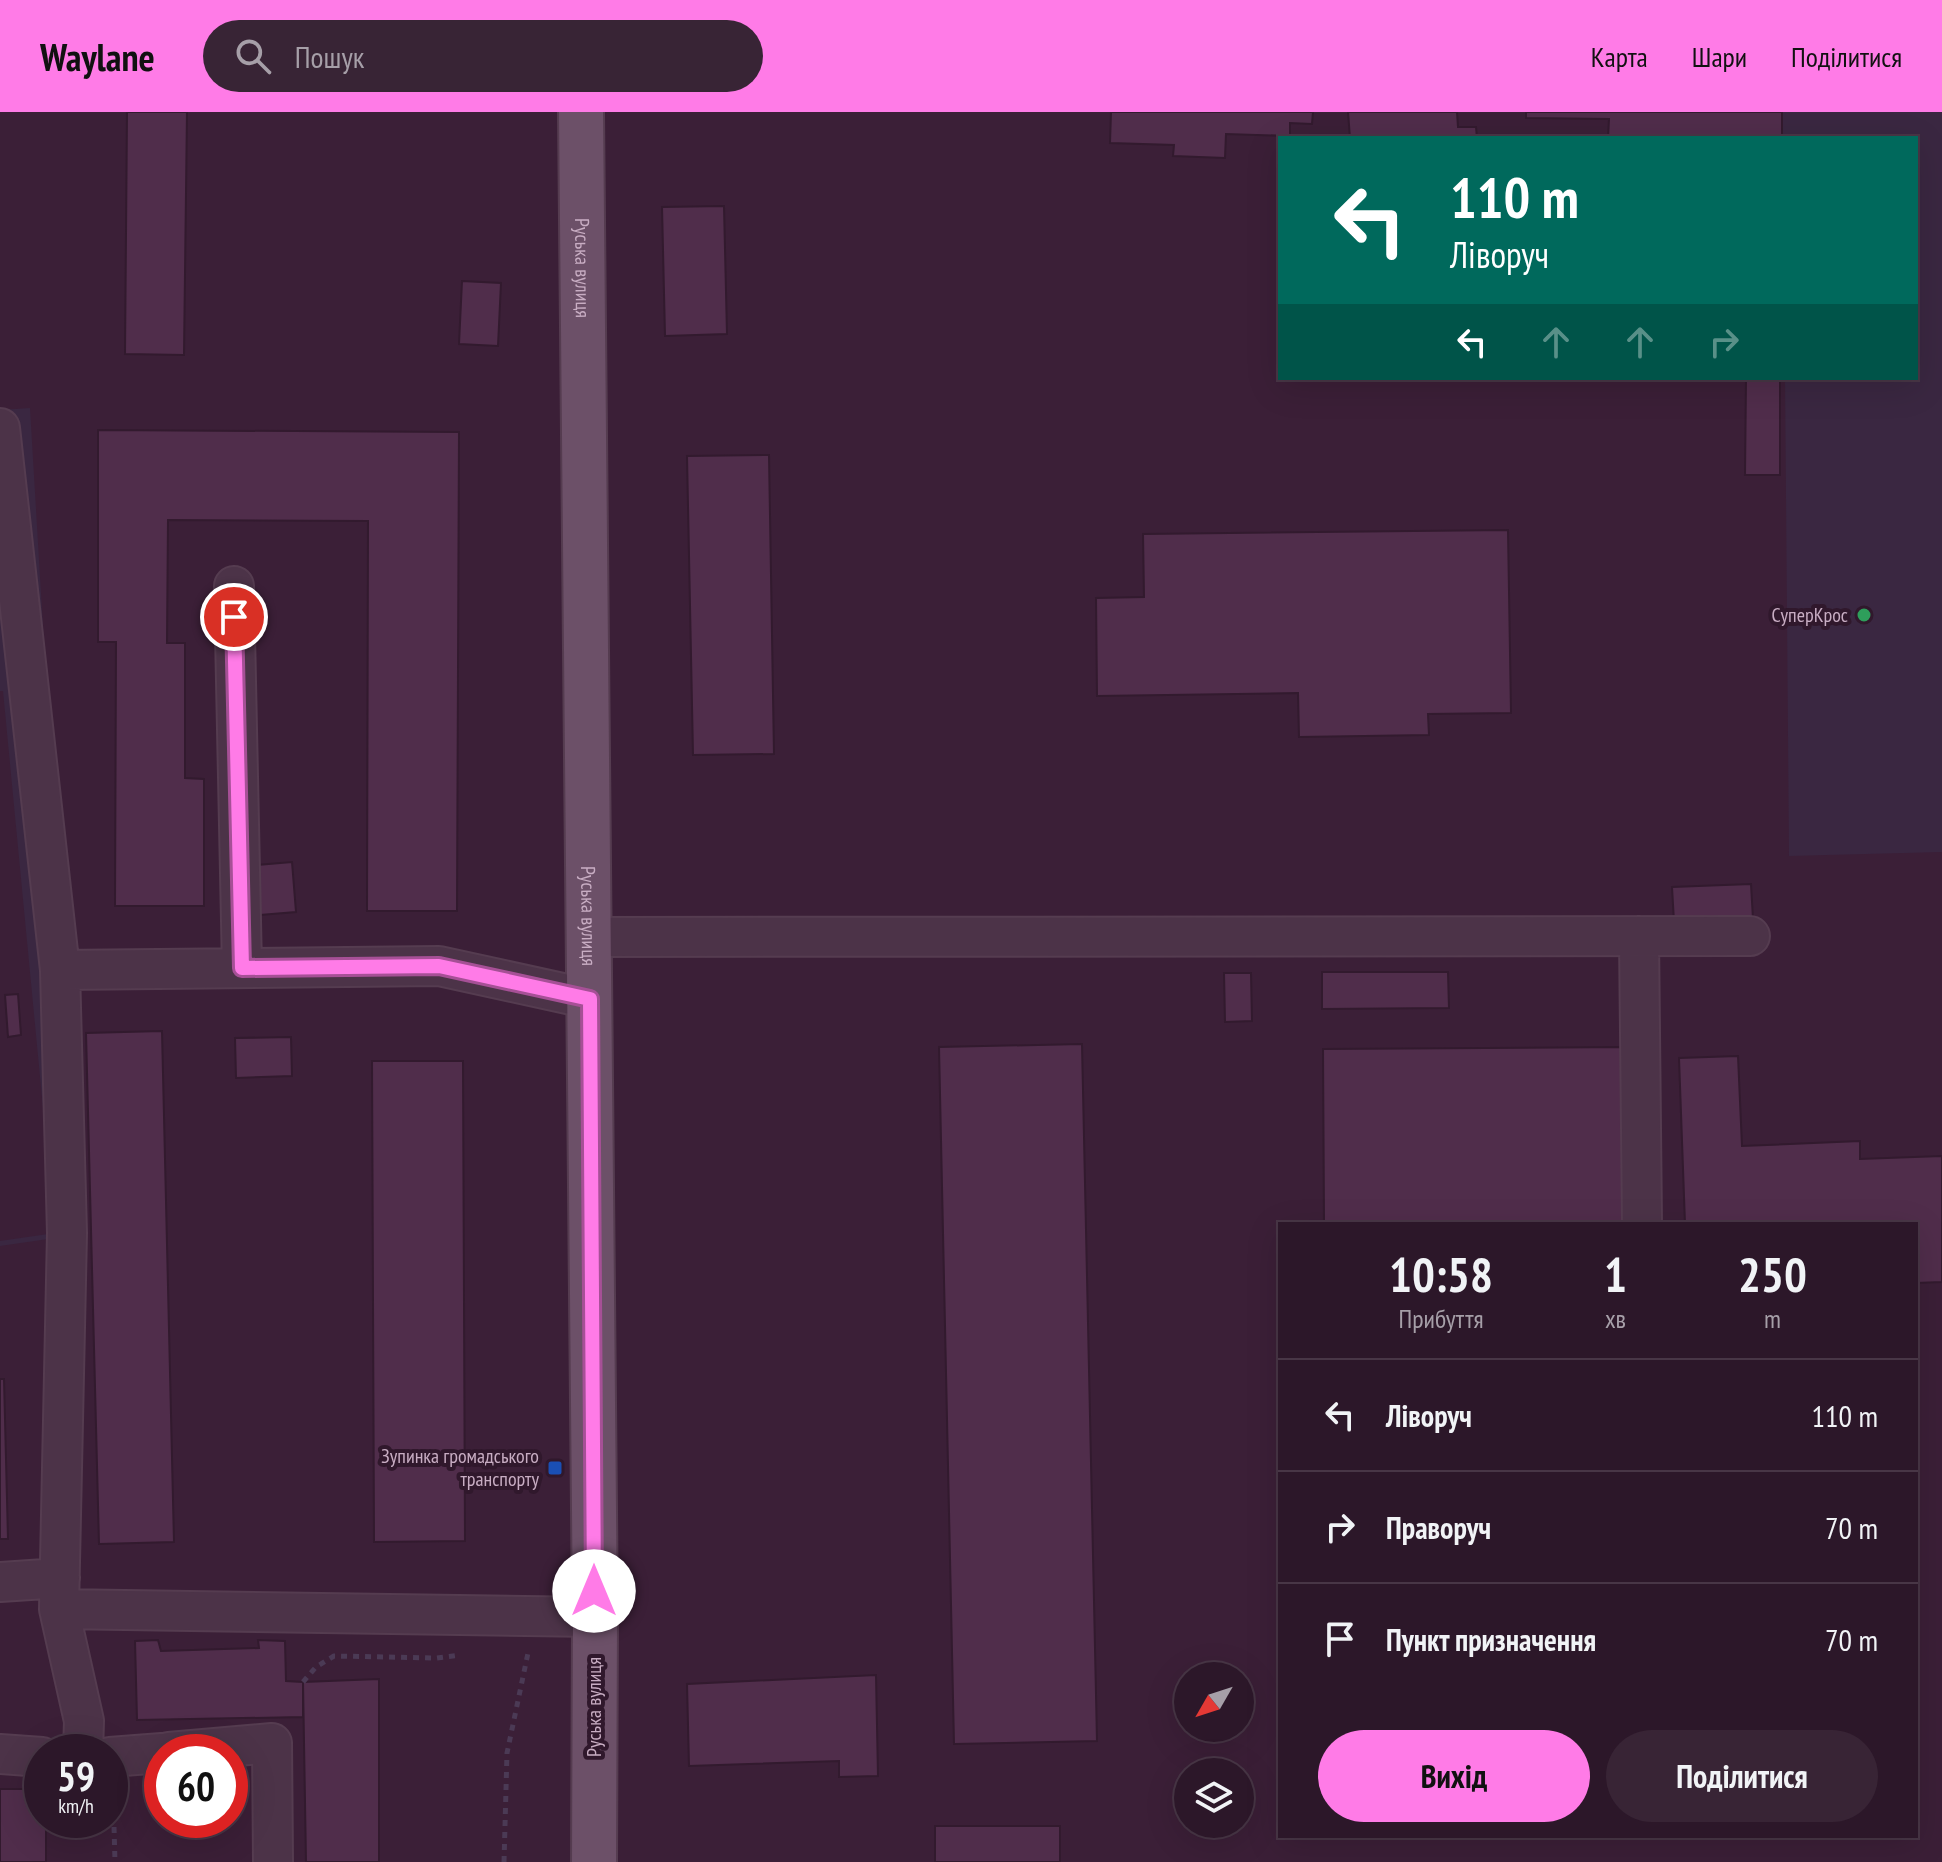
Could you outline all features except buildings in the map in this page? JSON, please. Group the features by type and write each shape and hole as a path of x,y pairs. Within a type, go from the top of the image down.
{"main road":[{"name":"Руська вулиця","path":"581,112 595,1617 594,1862"}],"street":[{"path":"0,428 60,970 67,1233 59,1593 84,1721 90,1734"},
{"path":"234,586 242,968"},
{"path":"1639,936 1642,1222"},
{"path":"589,937 1750,936"},
{"path":"60,970 439,966 590,999"},
{"path":"0,1582 59,1593 595,1617"},
{"path":"248,1745 272,1743 273,1862"},
{"path":"0,1754 24,1756"}],"path":[{"path":"504,1862 507,1753 529,1644"},
{"path":"112,1838 115,1862"}],"shaded area":[{"name":"СуперКрос","path":"1783,112 1942,112 1942,852 1789,856 1785,380 1918,380 1918,136 1783,136"},
{"path":"30,408 63,964 69,1236 0,1246 0,1241 55,1233 3,691 0,691 0,410"}],"place":[{"name":"СуперКрос","path":"1864,615"},
{"name":"Зупинка громадського транспорту","path":"555,1468"}],"route":[{"path":"234,617 242,968 439,966 590,999 594,1591"}]}
